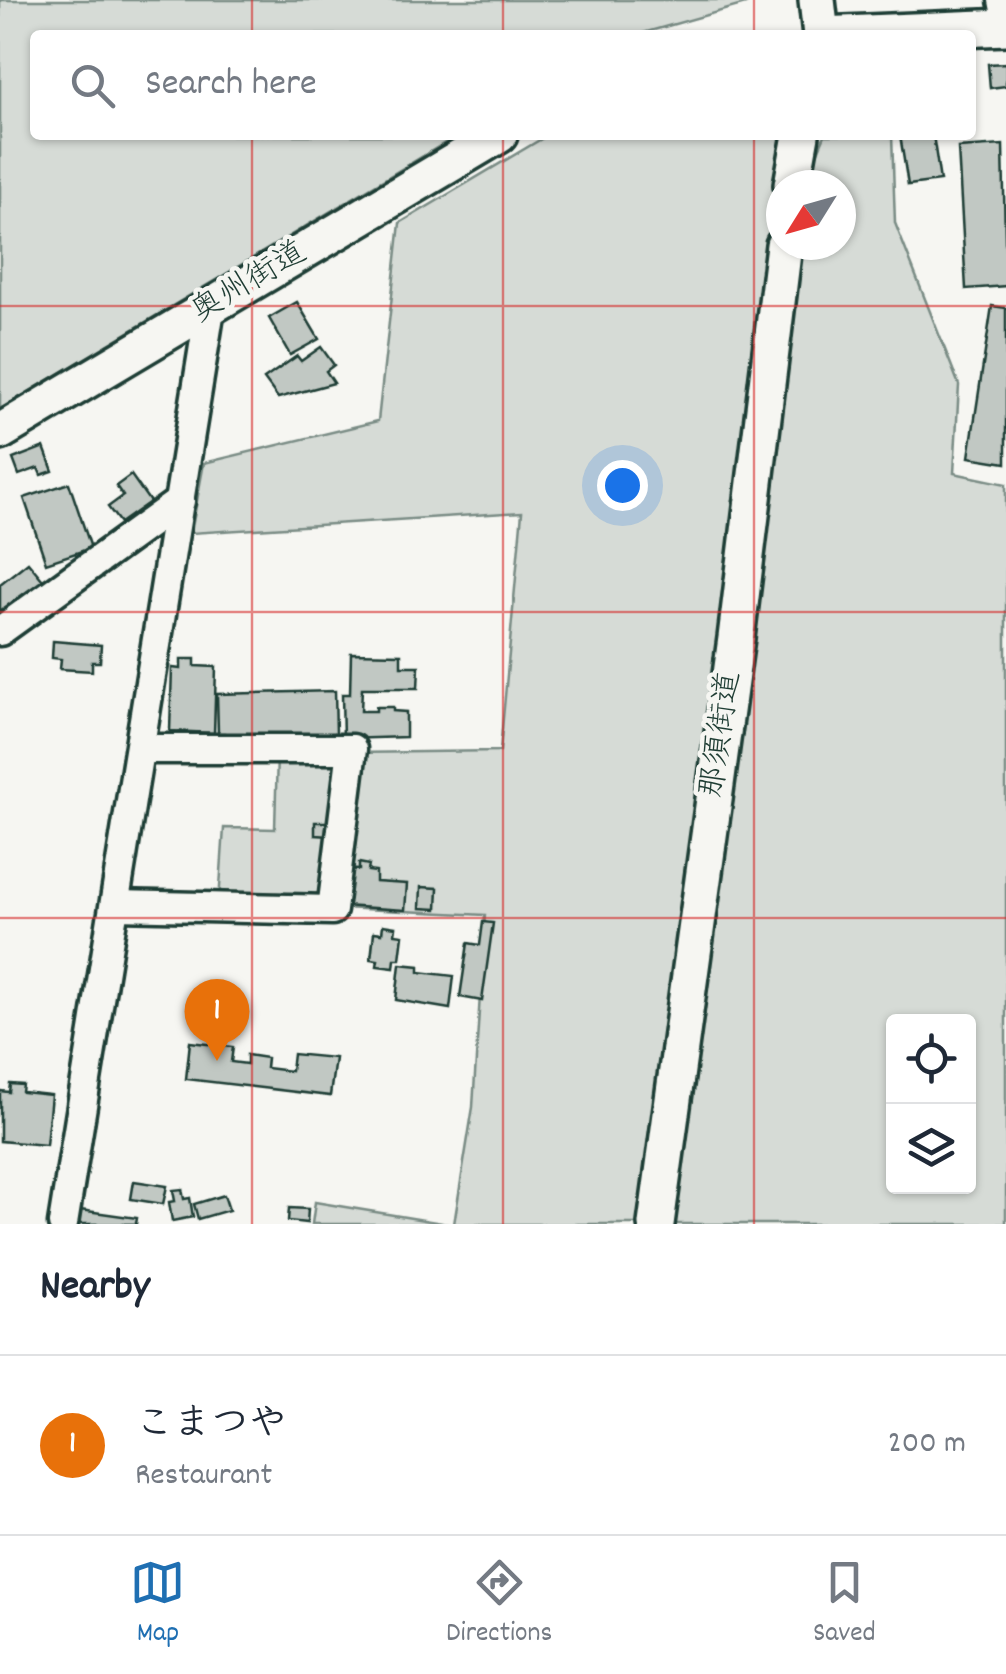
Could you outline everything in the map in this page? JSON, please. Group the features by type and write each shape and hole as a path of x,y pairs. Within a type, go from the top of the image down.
{"main road":[{"path":"817,0 820,30"},
{"path":"937,30 1006,27"},
{"name":"奥州街道","path":"0,432 491,140"},
{"path":"795,170 801,140"},
{"name":"那須街道","path":"656,1224 736,638 782,260"}],"street":[{"path":"1003,0 1006,16"},
{"path":"63,1224 210,310"},
{"path":"0,632 180,501"},
{"path":"116,905 332,910 352,749 140,748"}],"shaded area":[{"path":"0,0 750,0 654,30 30,30 30,140 450,140 0,409"},
{"path":"540,140 785,140 784,170 766,170 766,260 856,260 856,170 810,170 823,140 892,140 895,223 959,385 954,473 1006,484 1006,1224 454,1224 473,1107 485,915 219,902 224,828 275,829 277,754 500,751 522,512 191,533 204,463 378,421 400,223"},
{"path":"315,1202 448,1224 312,1224"}],"building":[{"path":"1006,63 1006,86 990,88 988,64"},
{"path":"901,140 934,140 940,181 908,185"},
{"path":"1003,145 1006,286 966,289 958,148"},
{"path":"297,302 319,339 290,355 269,318"},
{"path":"992,306 1006,308 1006,463 969,457"},
{"path":"321,347 334,365 326,371 334,383 278,398 264,379 297,356 301,361"},
{"path":"44,447 53,471 41,475 38,468 19,475 13,459"},
{"path":"131,475 150,502 120,523 108,507 123,496 116,486"},
{"path":"69,483 91,548 46,563 24,498"},
{"path":"28,562 47,585 0,622 0,584"},
{"path":"53,641 101,645 100,662 92,662 92,671 60,669 61,659 52,658"},
{"path":"351,653 401,654 401,666 419,666 418,688 362,688 361,711 393,707 393,711 406,712 406,737 343,739 342,694 350,694"},
{"path":"181,659 195,659 195,666 216,667 214,733 170,731 172,668 181,669"},
{"path":"335,691 336,734 224,737 224,733 218,733 217,694"},
{"path":"315,822 330,822 330,836 315,835"},
{"path":"359,863 376,872 376,882 407,884 405,910 343,906 346,869 359,870"},
{"path":"421,887 438,888 437,909 420,908"},
{"path":"483,922 493,923 482,1001 460,997 468,943 480,945"},
{"path":"383,925 396,927 395,934 403,935 400,959 395,959 394,968 377,966 378,960 371,959 374,932 382,933"},
{"path":"400,964 419,966 419,972 454,976 450,1009 396,1000"},
{"path":"190,1042 233,1047 231,1062 247,1064 247,1055 267,1058 266,1068 291,1071 293,1054 335,1058 330,1096 186,1079"},
{"path":"10,1084 23,1085 22,1092 51,1095 46,1145 0,1141 0,1091 9,1092"},
{"path":"134,1181 167,1186 163,1204 131,1199"},
{"path":"182,1189 184,1199 190,1198 193,1217 172,1221 169,1202 175,1201 173,1190"},
{"path":"224,1195 229,1210 198,1219 194,1204"},
{"path":"289,1208 308,1209 307,1223 288,1221"},
{"path":"80,1210 137,1218 136,1224 78,1224"}],"place":[{"name":"こまつや","path":"217,1061"}]}
